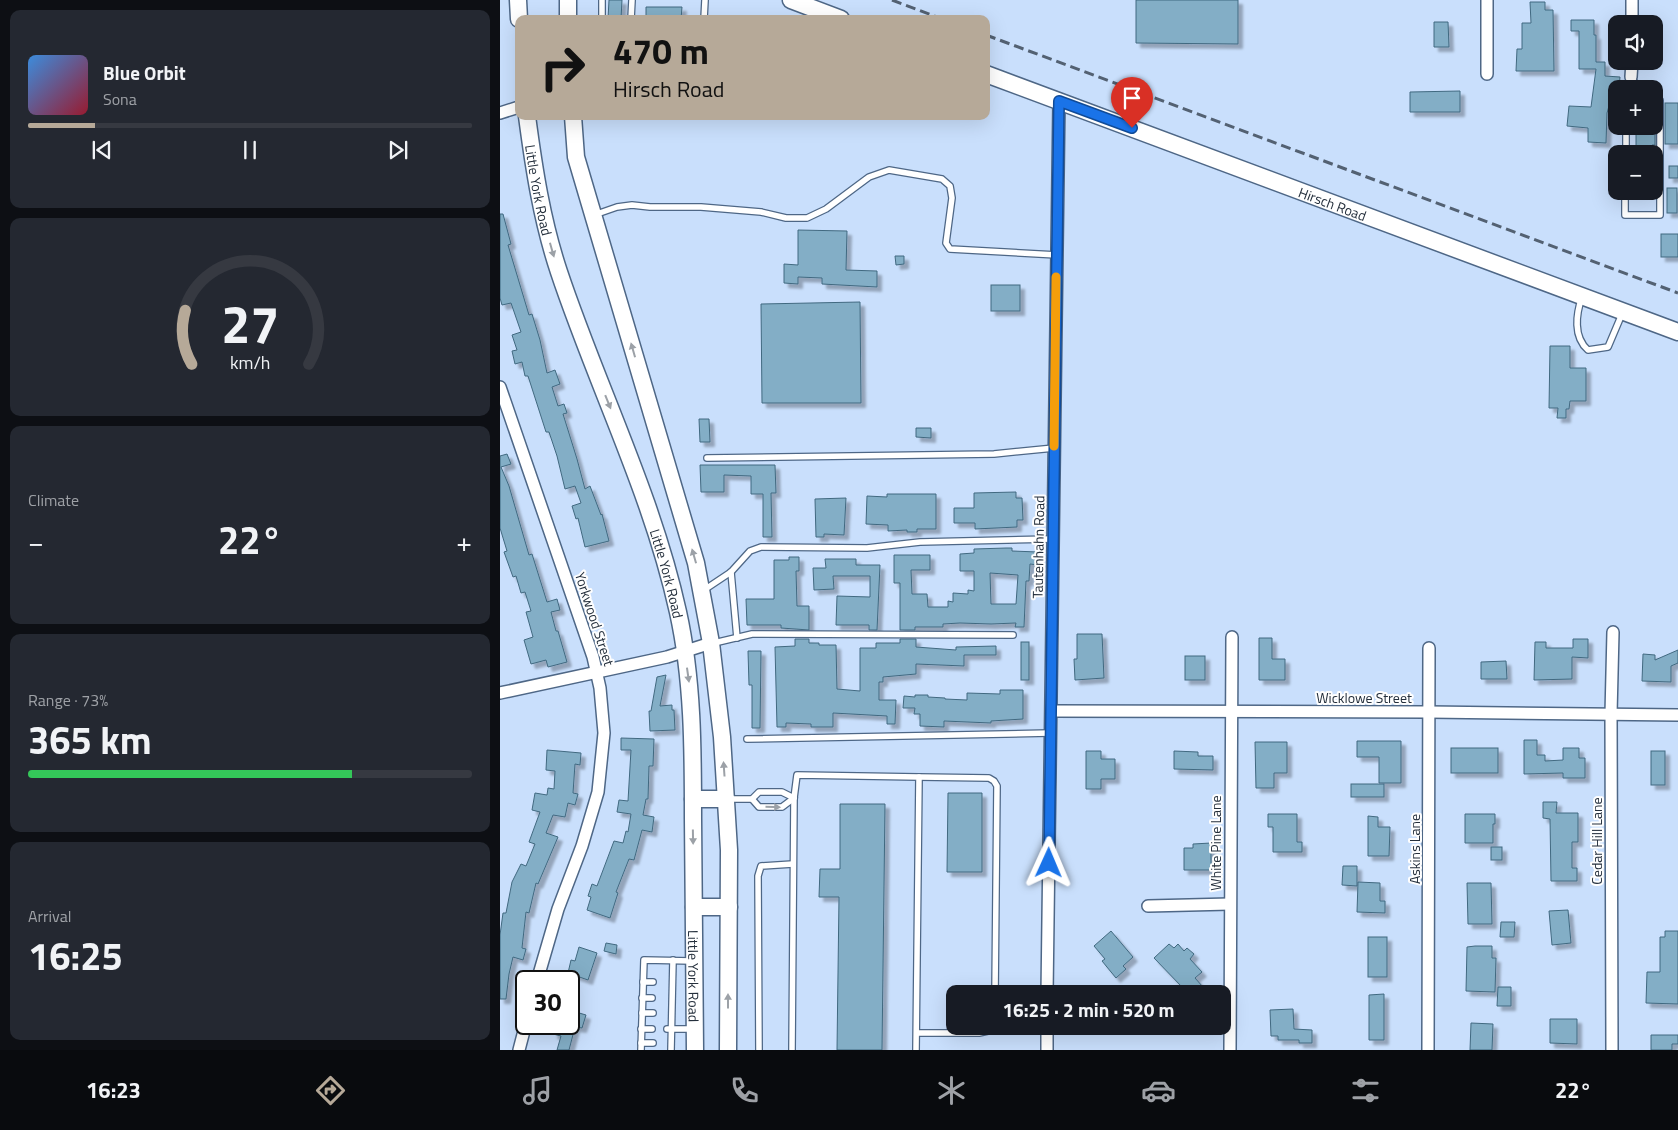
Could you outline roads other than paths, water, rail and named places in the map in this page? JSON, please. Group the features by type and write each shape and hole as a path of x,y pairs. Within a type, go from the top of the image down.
{"main road":[{"path":"518,0 519,15"},
{"path":"568,0 568,15"},
{"path":"791,0 830,15"},
{"name":"Hirsch Road","path":"990,75 1678,332"},
{"name":"Little York Road","path":"528,120 542,214 558,270 645,500 666,563 678,614 692,705 695,1050"},
{"name":"Little York Road","path":"573,120 576,156 696,562 712,644 722,737 729,850 728,1050"},
{"path":"693,799 726,799"},
{"path":"694,907 729,908"}],"street":[{"path":"1487,0 1487,74"},
{"path":"1632,0 1632,15"},
{"name":"Tautenhahn Road","path":"1047,985 1059,101"},
{"path":"500,113 515,108"},
{"name":"Yorkwood Street","path":"500,387 593,657 600,688 604,733 598,792 582,846 558,909 540,970"},
{"name":"Cedar Hill Lane","path":"1612,1050 1611,714 1613,632"},
{"name":"White Pine Lane","path":"1230,1050 1232,637"},
{"path":"500,693 685,653 712,644"},
{"name":"Askins Lane","path":"1428,1050 1429,648"},
{"name":"Wicklowe Street","path":"1051,711 1678,715"},
{"path":"1148,906 1230,904"},
{"path":"519,1050 523,1035"},
{"path":"1047,1035 1047,1050"}],"lane":[{"path":"602,0 602,15"},
{"path":"631,15 632,0"},
{"path":"704,15 705,0"},
{"path":"594,215 632,205 721,209 761,212 786,218 807,218 826,209 869,177 889,170 942,180 950,186 952,198 946,243 950,249 1057,254"},
{"path":"1625,200 1625,215 1660,215 1660,200"},
{"path":"1582,297 1577,313 1577,325 1581,344 1588,350 1608,347 1622,312"},
{"path":"708,458 994,454 1054,448"},
{"path":"701,592 731,572 750,551 760,547 867,548 920,542 1053,539"},
{"path":"731,572 737,638"},
{"path":"712,644 752,634 1013,635"},
{"path":"747,739 1050,732"},
{"path":"792,1050 794,798 797,775 989,778 994,781 997,786 995,985"},
{"path":"916,1050 919,777"},
{"path":"726,799 752,799 759,792 782,792 794,798"},
{"path":"752,799 759,807 782,807 794,798"},
{"path":"759,1050 758,876 761,866 794,864"},
{"path":"641,1050 644,960 694,961"},
{"path":"671,1050 669,1042 669,998 673,960"},
{"path":"643,982 653,982"},
{"path":"642,998 652,998"},
{"path":"642,1013 653,1013"},
{"path":"641,1029 652,1029"},
{"path":"669,1029 695,1029"},
{"path":"916,1033 946,1033"},
{"path":"641,1043 653,1043"}],"railway":[{"path":"892,0 931,15"},
{"path":"990,36 1678,293"}]}
